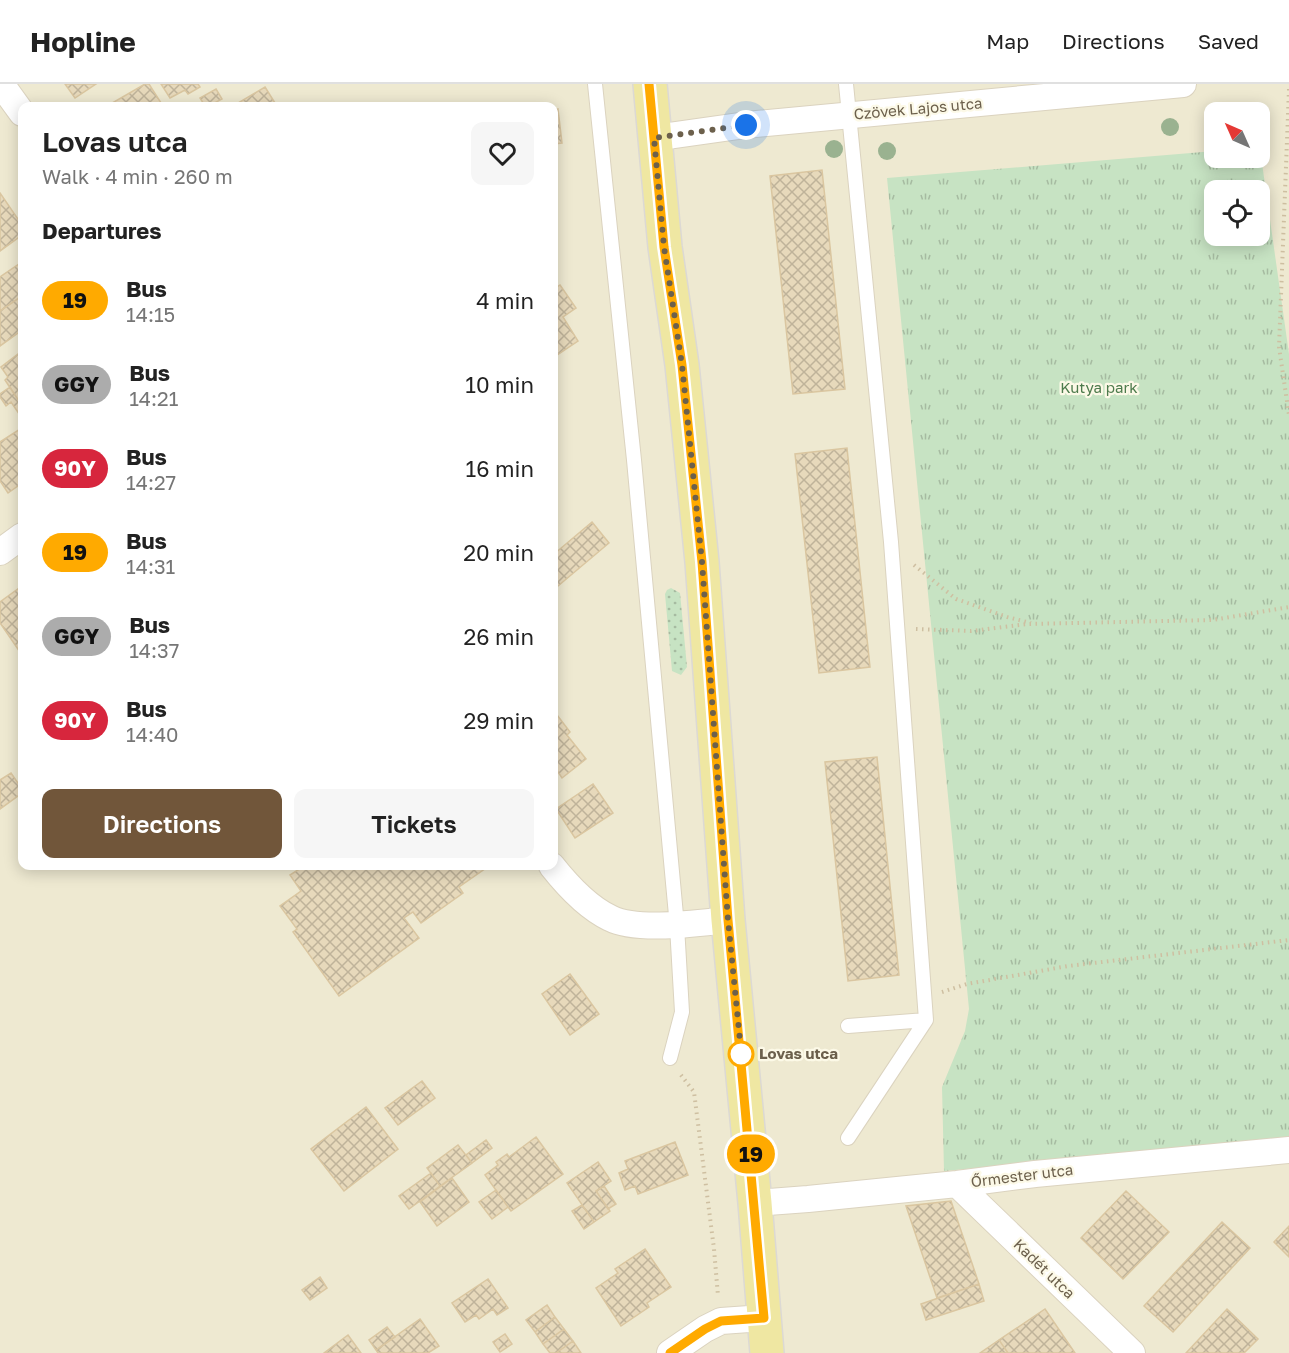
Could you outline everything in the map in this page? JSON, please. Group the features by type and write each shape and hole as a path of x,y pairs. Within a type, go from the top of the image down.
{"main road":[{"path":"650,84 664,247 682,365 702,562 728,920 767,1353"}],"street":[{"path":"2,84 13,112"},
{"name":"Czövek Lajos utca","path":"654,138 746,125 1094,89 1183,84"},
{"path":"0,552 18,539"},
{"path":"555,870 591,906 611,919 677,926 728,920"},
{"name":"Őrmester utca","path":"755,1203 957,1184 1035,1173 1289,1150"},
{"name":"Kadét utca","path":"957,1184 1132,1353"},
{"path":"670,1353 721,1321 764,1318"}],"lane":[{"path":"595,84 634,460 677,926 682,1012 670,1058"},
{"path":"846,84 891,542 926,1020 848,1138"},
{"path":"848,1026 926,1020"}],"path":[{"path":"1289,89 1279,347 1289,415"},
{"path":"891,542 915,566 956,599 1007,617 1038,624"},
{"path":"898,628 971,631 1038,624 1212,620 1289,607"},
{"path":"924,998 967,984 1068,966 1289,940"},
{"path":"670,1058 694,1092 721,1321"}],"shaded area":[{"path":"0,84 1289,84 1289,1353 0,1353"}],"green space":[{"name":"Kutya park","path":"1204,152 1204,168 1263,168 1264,180 1204,180 1204,246 1270,246 1270,220 1289,354 1289,1140 944,1171 942,1087 965,1031 969,1009 887,178"},
{"path":"671,588 680,593 687,667 681,675 672,671 665,594"}],"building":[{"path":"65,84 96,84 75,98"},
{"path":"145,84 149,84 160,102 114,102"},
{"path":"161,84 198,84 200,87 188,94 185,90 170,98"},
{"path":"265,87 274,102 240,102"},
{"path":"216,89 222,99 216,102 202,102 200,98"},
{"path":"558,109 562,143 558,144"},
{"path":"822,170 845,389 793,394 770,176"},
{"path":"0,193 18,219 18,238 0,251"},
{"path":"18,265 18,299 0,311 0,277"},
{"path":"560,285 576,308 563,317 578,341 558,354 558,286"},
{"path":"18,299 18,333 0,346 0,311"},
{"path":"18,354 18,400 5,380 8,377 1,367"},
{"path":"10,387 18,400 18,412 11,402 6,406 0,394"},
{"path":"18,430 18,486 8,493 0,481 0,442"},
{"path":"847,448 870,667 819,673 795,454"},
{"path":"592,522 609,543 558,586 558,551"},
{"path":"18,589 18,649 0,623 0,602"},
{"path":"558,716 570,732 567,735 586,759 562,778 558,772"},
{"path":"877,757 899,975 848,981 825,762"},
{"path":"11,773 18,783 18,796 0,809 0,780"},
{"path":"593,784 613,813 575,838 558,812 558,808"},
{"path":"298,870 483,870 459,887 463,893 421,923 413,912 404,918 419,938 339,996 293,932 297,929 280,906 301,891 290,875"},
{"path":"570,974 599,1014 570,1035 542,994"},
{"path":"422,1081 435,1098 398,1125 385,1108"},
{"path":"366,1107 398,1149 344,1191 311,1149"},
{"path":"536,1137 563,1174 511,1211 485,1175 498,1165 496,1162 507,1154 509,1157"},
{"path":"486,1140 492,1148 472,1163 466,1155"},
{"path":"675,1142 688,1175 638,1194 635,1186 625,1190 619,1173 628,1169 625,1161"},
{"path":"458,1145 472,1163 440,1186 427,1168"},
{"path":"598,1162 611,1181 596,1191 610,1211 594,1222 567,1183"},
{"path":"431,1173 440,1186 409,1209 399,1196"},
{"path":"452,1178 469,1202 437,1226 420,1202"},
{"path":"604,1186 616,1204 608,1209 596,1191"},
{"path":"496,1190 508,1207 492,1219 479,1202"},
{"path":"1126,1191 1169,1232 1123,1279 1081,1238"},
{"path":"951,1201 979,1284 937,1298 906,1206"},
{"path":"582,1205 594,1222 584,1229 572,1211"},
{"path":"1222,1222 1250,1248 1173,1332 1144,1306"},
{"path":"1289,1226 1289,1257 1274,1242"},
{"path":"645,1249 671,1287 647,1303 649,1307 621,1326 596,1288 618,1273 615,1269"},
{"path":"320,1277 327,1288 310,1300 302,1290"},
{"path":"488,1279 508,1308 497,1315 493,1309 479,1319 476,1315 465,1322 452,1303"},
{"path":"979,1284 984,1301 926,1320 921,1304"},
{"path":"547,1305 555,1317 535,1332 526,1320"},
{"path":"1045,1309 1075,1353 1008,1353 999,1340"},
{"path":"1227,1309 1258,1339 1244,1353 1186,1353"},
{"path":"555,1317 564,1329 543,1344 535,1332"},
{"path":"420,1319 439,1346 428,1353 378,1353 376,1350"},
{"path":"387,1327 395,1337 376,1350 369,1340"},
{"path":"564,1329 573,1341 556,1353 550,1353 543,1344"},
{"path":"505,1334 512,1344 500,1352 493,1342"},
{"path":"348,1335 361,1353 324,1353"},
{"path":"999,1340 1008,1353 980,1353"},
{"path":"573,1341 581,1353 556,1353"}],"bus line":[{"name":"19","path":"649,84 664,247 682,365 702,562 728,920 764,1318 721,1321 670,1353"}],"place":[{"name":"Lovas utca","path":"741,1054"}],"route":[{"path":"741,1054 742,1061 728,920 702,562 682,365 664,247 654,138 746,125"}]}
